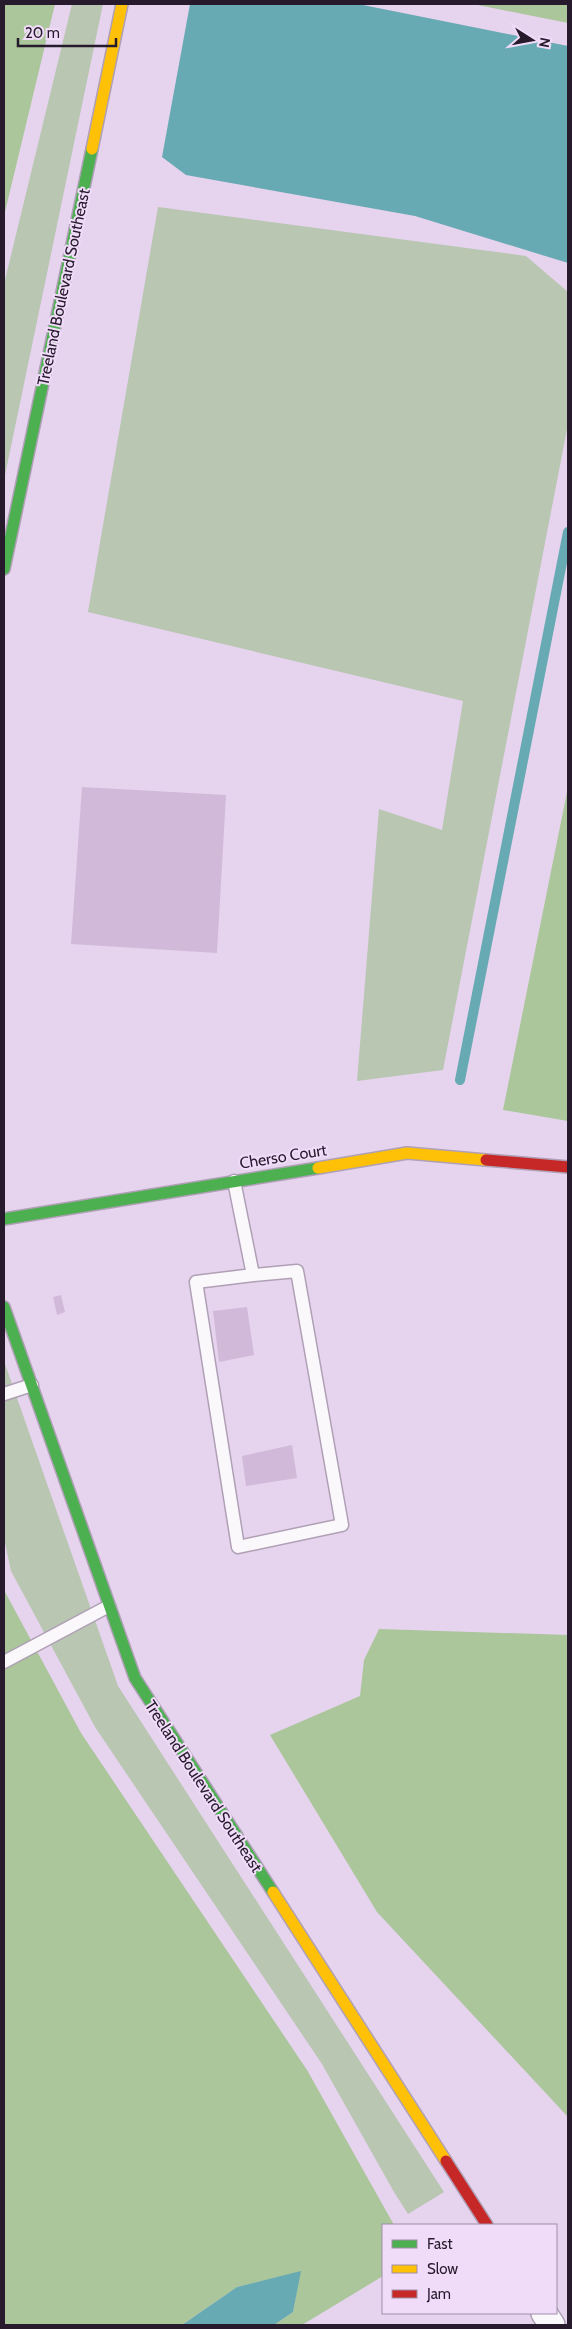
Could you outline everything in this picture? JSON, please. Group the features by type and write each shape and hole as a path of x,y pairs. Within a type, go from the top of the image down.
{"street":[{"name":"Treeland Boulevard Southeast","path":"4,570 122,4"},
{"name":"Cherso Court","path":"4,1219 407,1153 568,1167"},
{"name":"Treeland Boulevard Southeast","path":"4,1306 135,1678 486,2224"},
{"path":"545,2314 552,2325"}],"lane":[{"path":"234,1181 253,1275"},
{"path":"297,1271 342,1525 238,1547 196,1282 253,1275 297,1271"},
{"path":"4,1394 32,1385"},
{"path":"4,1662 109,1606"}],"shaded area":[{"path":"4,4 55,4 4,216"},
{"path":"72,4 103,4 4,480 4,284"},
{"path":"190,4 358,4 568,46 568,263 415,216 186,175 162,157"},
{"path":"473,4 568,4 568,23"},
{"path":"158,207 526,256 568,292 568,424 443,1070 357,1081 379,809 442,830 463,701 88,612"},
{"path":"568,787 568,1121 503,1110"},
{"path":"4,1361 118,1686 444,2192 408,2214 322,2064 95,1727 11,1571 4,1538"},
{"path":"4,1590 81,1733 307,2070 393,2224 382,2224 382,2277 302,2325 274,2325 293,2312 300,2272 237,2287 182,2325 4,2325"},
{"path":"379,1629 568,1635 568,2117 377,1912 270,1735 360,1696 364,1660"},
{"path":"301,2271 293,2312 274,2325 182,2325 237,2287"}],"building":[{"path":"82,787 226,795 217,953 71,944"},
{"path":"61,1295 65,1312 57,1315 53,1297"},
{"path":"247,1307 254,1355 219,1362 213,1311"},
{"path":"292,1445 297,1478 246,1486 242,1456"}],"waterway":[{"path":"460,1080 568,532"}],"traffic: fast":[{"path":"4,569 92,149"},
{"path":"4,1219 318,1168"},
{"path":"4,1307 135,1678 273,1892"}],"traffic: slow":[{"path":"92,149 122,4"},
{"path":"318,1168 407,1153 486,1160"},
{"path":"273,1892 446,2161"}],"traffic: jam":[{"path":"486,1160 568,1167"},
{"path":"446,2161 486,2224"}]}
